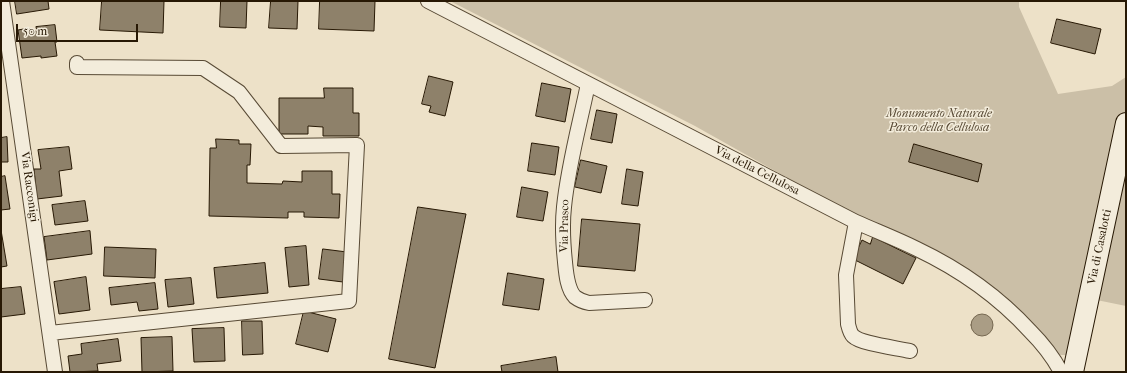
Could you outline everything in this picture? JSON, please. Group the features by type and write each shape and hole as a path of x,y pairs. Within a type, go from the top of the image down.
{"street":[{"name":"Via Racconigi","path":"2,1 55,372"},
{"name":"Via della Cellulosa","path":"428,1 856,222 918,249 960,273 1010,309 1048,351 1061,372"},
{"path":"50,333 349,301 357,146 281,146 239,92 203,68 77,67 77,63"},
{"name":"Via Prasco","path":"588,84 564,205 563,244 566,272 570,288 575,297 581,301 589,303 645,300"},
{"name":"Via di Casalotti","path":"1073,372 1126,123"},
{"path":"856,222 846,274 848,324 850,331 852,335 863,341 910,351"}],"green space":[{"name":"Monumento Naturale Parco della Cellulosa","path":"450,1 1019,1 1019,7 1058,94 1112,86 1126,77 1126,306 1082,297 1069,355 1057,355 1034,326 1004,295 973,274 800,185 695,126"}],"shaded area":[{"path":"982,314 990,317 993,325 990,333 982,336 974,333 971,325 974,317"}],"building":[{"path":"15,1 48,1 49,9 17,14"},
{"path":"102,1 164,1 163,33 100,30"},
{"path":"221,1 247,1 246,28 220,27"},
{"path":"271,1 298,1 297,29 269,28"},
{"path":"320,1 375,1 374,31 319,29"},
{"path":"1057,19 1101,29 1095,54 1051,43"},
{"path":"55,25 57,56 22,58 18,30 29,28 30,32 37,31 36,27"},
{"path":"429,76 453,82 445,116 429,112 431,106 422,104"},
{"path":"542,83 571,89 565,122 536,116"},
{"path":"324,88 353,88 353,113 359,113 359,136 323,136 323,127 308,126 308,134 279,134 279,98 324,98"},
{"path":"597,110 617,114 612,143 591,139"},
{"path":"7,137 8,162 1,162 1,138"},
{"path":"216,139 239,140 239,144 251,144 250,165 247,165 247,183 282,184 283,181 302,182 302,171 332,171 332,194 340,194 339,218 304,217 304,212 288,212 288,218 209,216 210,148 216,148"},
{"path":"532,143 559,147 555,175 528,171"},
{"path":"914,144 982,164 978,182 909,162"},
{"path":"69,147 72,169 59,171 62,196 37,199 34,169 41,169 38,150"},
{"path":"581,160 607,166 601,193 575,187"},
{"path":"627,169 643,172 638,206 622,204"},
{"path":"5,176 10,209 1,210 1,177"},
{"path":"522,187 548,192 543,221 517,217"},
{"path":"85,201 88,221 55,225 52,205"},
{"path":"418,207 466,214 435,368 389,359"},
{"path":"582,219 640,224 635,271 578,266"},
{"path":"1,230 7,266 1,267"},
{"path":"90,231 92,254 47,260 44,237"},
{"path":"873,237 916,258 903,284 853,259 862,240 870,244"},
{"path":"306,246 309,285 289,287 285,248"},
{"path":"105,247 156,249 155,278 104,276"},
{"path":"323,249 347,252 343,282 319,279"},
{"path":"265,263 268,293 217,298 214,268"},
{"path":"508,273 544,279 539,310 503,305"},
{"path":"86,277 90,310 59,314 54,282"},
{"path":"191,278 194,304 168,307 165,280"},
{"path":"155,283 158,309 139,311 137,302 111,305 109,288"},
{"path":"21,287 25,314 1,317 1,289"},
{"path":"304,311 336,319 328,352 296,344"},
{"path":"242,321 262,321 263,354 243,355"},
{"path":"224,328 225,361 194,362 192,329"},
{"path":"172,337 173,371 142,372 141,338"},
{"path":"118,339 121,361 97,364 98,371 70,372 68,356 82,354 81,344"},
{"path":"556,357 558,372 502,372 501,366"}]}
